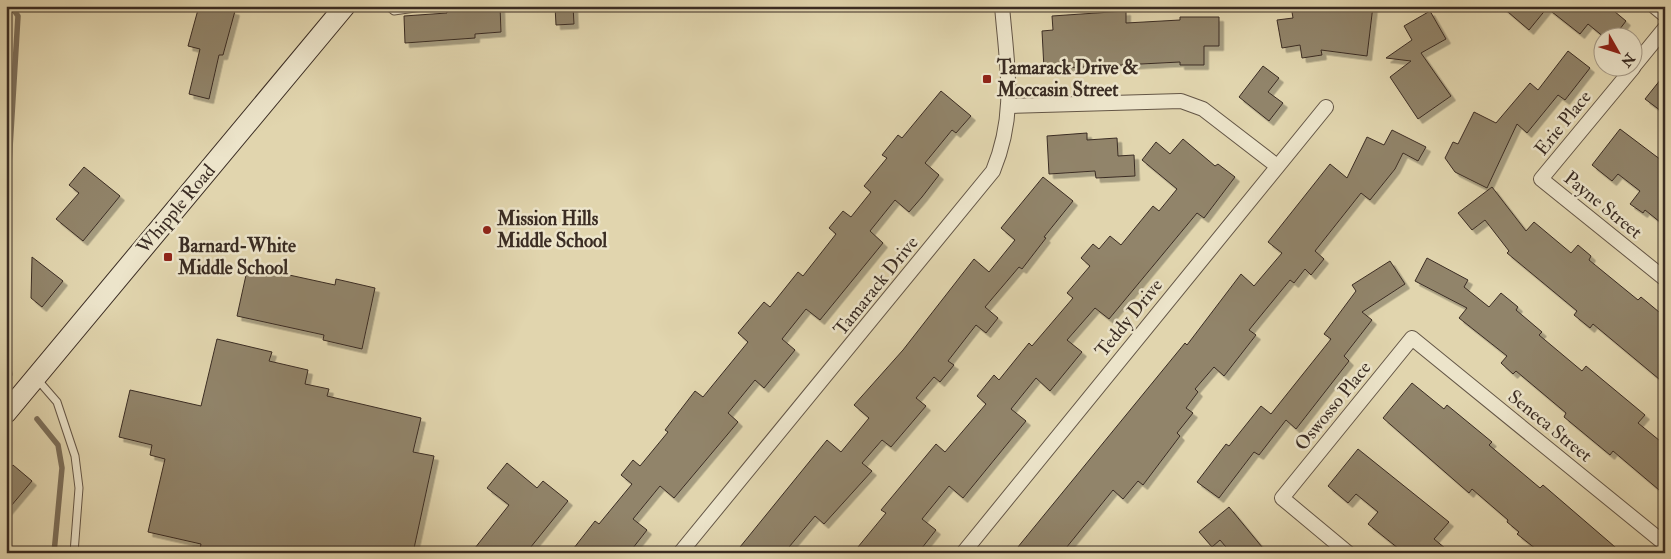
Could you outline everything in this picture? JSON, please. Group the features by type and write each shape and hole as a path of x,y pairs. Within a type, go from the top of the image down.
{"main road":[{"name":"Whipple Road","path":"6,413 345,6"}],"street":[{"name":"Tamarack Drive","path":"680,553 993,171 1002,149 1010,106 1002,6"},
{"path":"1654,6 1665,15"},
{"name":"Erie Place","path":"1644,54 1665,28"},
{"name":"Erie Place","path":"1541,179 1624,78"},
{"path":"1010,106 1181,101 1204,109 1277,166"},
{"name":"Teddy Drive","path":"963,553 1326,107"},
{"name":"Payne Street","path":"1541,179 1665,279"},
{"name":"Oswosso Place","path":"1348,553 1282,498 1412,338"},
{"name":"Seneca Street","path":"1412,338 1665,544"}],"lane":[{"path":"388,6 394,11 429,6"},
{"path":"35,377 57,402 75,456 79,488 74,553"}],"building":[{"path":"199,6 217,6 235,11 223,55 219,55 209,99 189,94 200,49 188,46"},
{"path":"446,6 500,6 501,32 475,34 475,38 405,43 404,16 447,13"},
{"path":"555,6 573,6 574,24 556,25"},
{"path":"1291,6 1373,6 1367,56 1321,50 1322,55 1302,58 1300,45 1282,48 1277,20 1293,18"},
{"path":"1501,6 1608,6 1626,21 1621,28 1594,29 1588,24 1580,34 1547,8 1529,30"},
{"path":"1126,11 1126,23 1180,20 1180,17 1219,17 1219,46 1204,46 1204,65 1180,65 1180,62 1044,69 1042,31 1053,30 1052,16"},
{"path":"1430,11 1446,39 1421,53 1451,96 1418,119 1390,77 1411,61 1386,58 1412,40 1404,26"},
{"path":"1568,51 1590,68 1565,100 1558,95 1527,133 1517,124 1487,188 1455,172 1445,158 1453,142 1458,144 1474,112 1496,123 1530,83 1538,90"},
{"path":"1263,66 1279,78 1268,92 1283,103 1269,121 1239,97"},
{"path":"1665,74 1665,114 1645,99"},
{"path":"941,91 971,116 956,133 952,130 925,163 939,175 922,197 909,212 895,200 870,231 883,243 820,320 806,309 782,339 795,350 764,388 755,380 728,413 738,422 674,498 660,486 633,519 647,530 629,553 570,553 595,521 599,524 632,484 621,475 633,460 640,466 668,432 665,430 695,391 703,397 748,342 738,333 764,302 770,307 798,272 803,276 836,234 829,228 843,211 851,217 871,192 864,186 887,158 882,155 898,135 902,138"},
{"path":"1620,129 1665,163 1665,226 1645,210 1643,213 1630,204 1640,191 1618,174 1612,181 1592,165"},
{"path":"1392,130 1426,147 1418,161 1403,153 1395,169 1370,200 1361,193 1315,251 1324,259 1311,275 1305,269 1294,283 1290,280 1249,330 1256,335 1224,376 1214,367 1195,389 1198,392 1186,408 1193,413 1177,433 1180,436 1143,485 1138,481 1123,499 1113,490 1062,553 1013,553 1185,343 1187,345 1241,274 1254,286 1282,253 1268,242 1330,164 1347,178 1367,137 1384,145"},
{"path":"1087,133 1087,140 1117,138 1118,156 1134,155 1135,176 1096,178 1095,171 1049,174 1047,136"},
{"path":"1183,139 1215,166 1218,164 1235,177 1204,218 1197,213 1109,319 1095,308 1067,340 1082,352 1050,391 1036,378 1011,409 1026,421 963,498 949,486 922,519 936,530 918,553 853,553 886,513 881,510 936,444 945,452 986,404 977,396 994,375 999,380 1029,343 1032,346 1073,298 1067,293 1090,266 1081,258 1093,244 1099,249 1110,236 1121,245 1153,206 1159,211 1177,189 1142,160 1156,142 1170,154"},
{"path":"84,167 120,196 83,241 56,219 79,193 69,185"},
{"path":"1043,177 1073,201 1044,237 1046,238 1022,269 1019,267 985,307 998,318 986,333 976,325 948,361 954,365 940,382 934,377 916,398 926,406 891,447 882,440 862,463 872,471 824,524 815,516 784,553 747,553 740,547 827,440 841,452 869,418 854,405 903,350 974,259 989,272 1015,240 1001,228"},
{"path":"1492,187 1526,231 1534,222 1571,253 1578,245 1591,256 1589,260 1638,300 1641,297 1665,317 1665,384 1593,324 1590,328 1574,315 1577,311 1507,253 1509,251 1485,220 1472,230 1458,213"},
{"path":"32,257 63,281 42,307 31,298"},
{"path":"1427,258 1468,280 1464,287 1489,307 1501,293 1518,307 1516,310 1542,332 1539,335 1582,371 1586,366 1645,415 1638,423 1665,445 1665,495 1613,451 1610,455 1564,417 1566,413 1516,371 1513,374 1501,363 1507,356 1459,318 1467,308 1415,281"},
{"path":"1390,261 1405,284 1362,312 1372,320 1344,356 1349,361 1296,429 1286,420 1259,455 1254,452 1219,498 1197,482 1226,444 1229,446 1261,406 1271,414 1331,339 1324,334 1356,291 1352,285"},
{"path":"248,266 335,285 336,279 375,288 362,349 323,340 324,335 237,316"},
{"path":"217,339 272,352 269,361 308,370 305,384 329,389 327,396 421,418 413,452 434,456 413,553 199,553 201,544 148,532 165,459 150,455 152,445 119,437 130,390 201,406"},
{"path":"1412,383 1444,409 1447,405 1492,442 1489,445 1540,488 1543,485 1622,553 1541,553 1517,534 1519,532 1507,522 1508,520 1472,489 1469,493 1383,418"},
{"path":"1358,449 1449,522 1434,539 1451,553 1404,553 1368,524 1378,512 1356,494 1348,503 1328,486"},
{"path":"507,463 537,488 543,481 568,501 526,553 471,553 509,505 487,488"},
{"path":"13,465 32,481 6,512 6,473"},
{"path":"1229,507 1267,553 1231,553 1220,540 1212,547 1199,532"}],"waterway":[{"path":"6,214 18,16 11,6"},
{"path":"6,356 10,374"},
{"path":"37,419 58,445 62,468 54,553"}],"place":[{"name":"Tamarack Drive & Moccasin Street","path":"987,79"},
{"name":"Mission Hills Middle School","path":"487,230"},
{"name":"Barnard-White Middle School","path":"168,257"}]}
